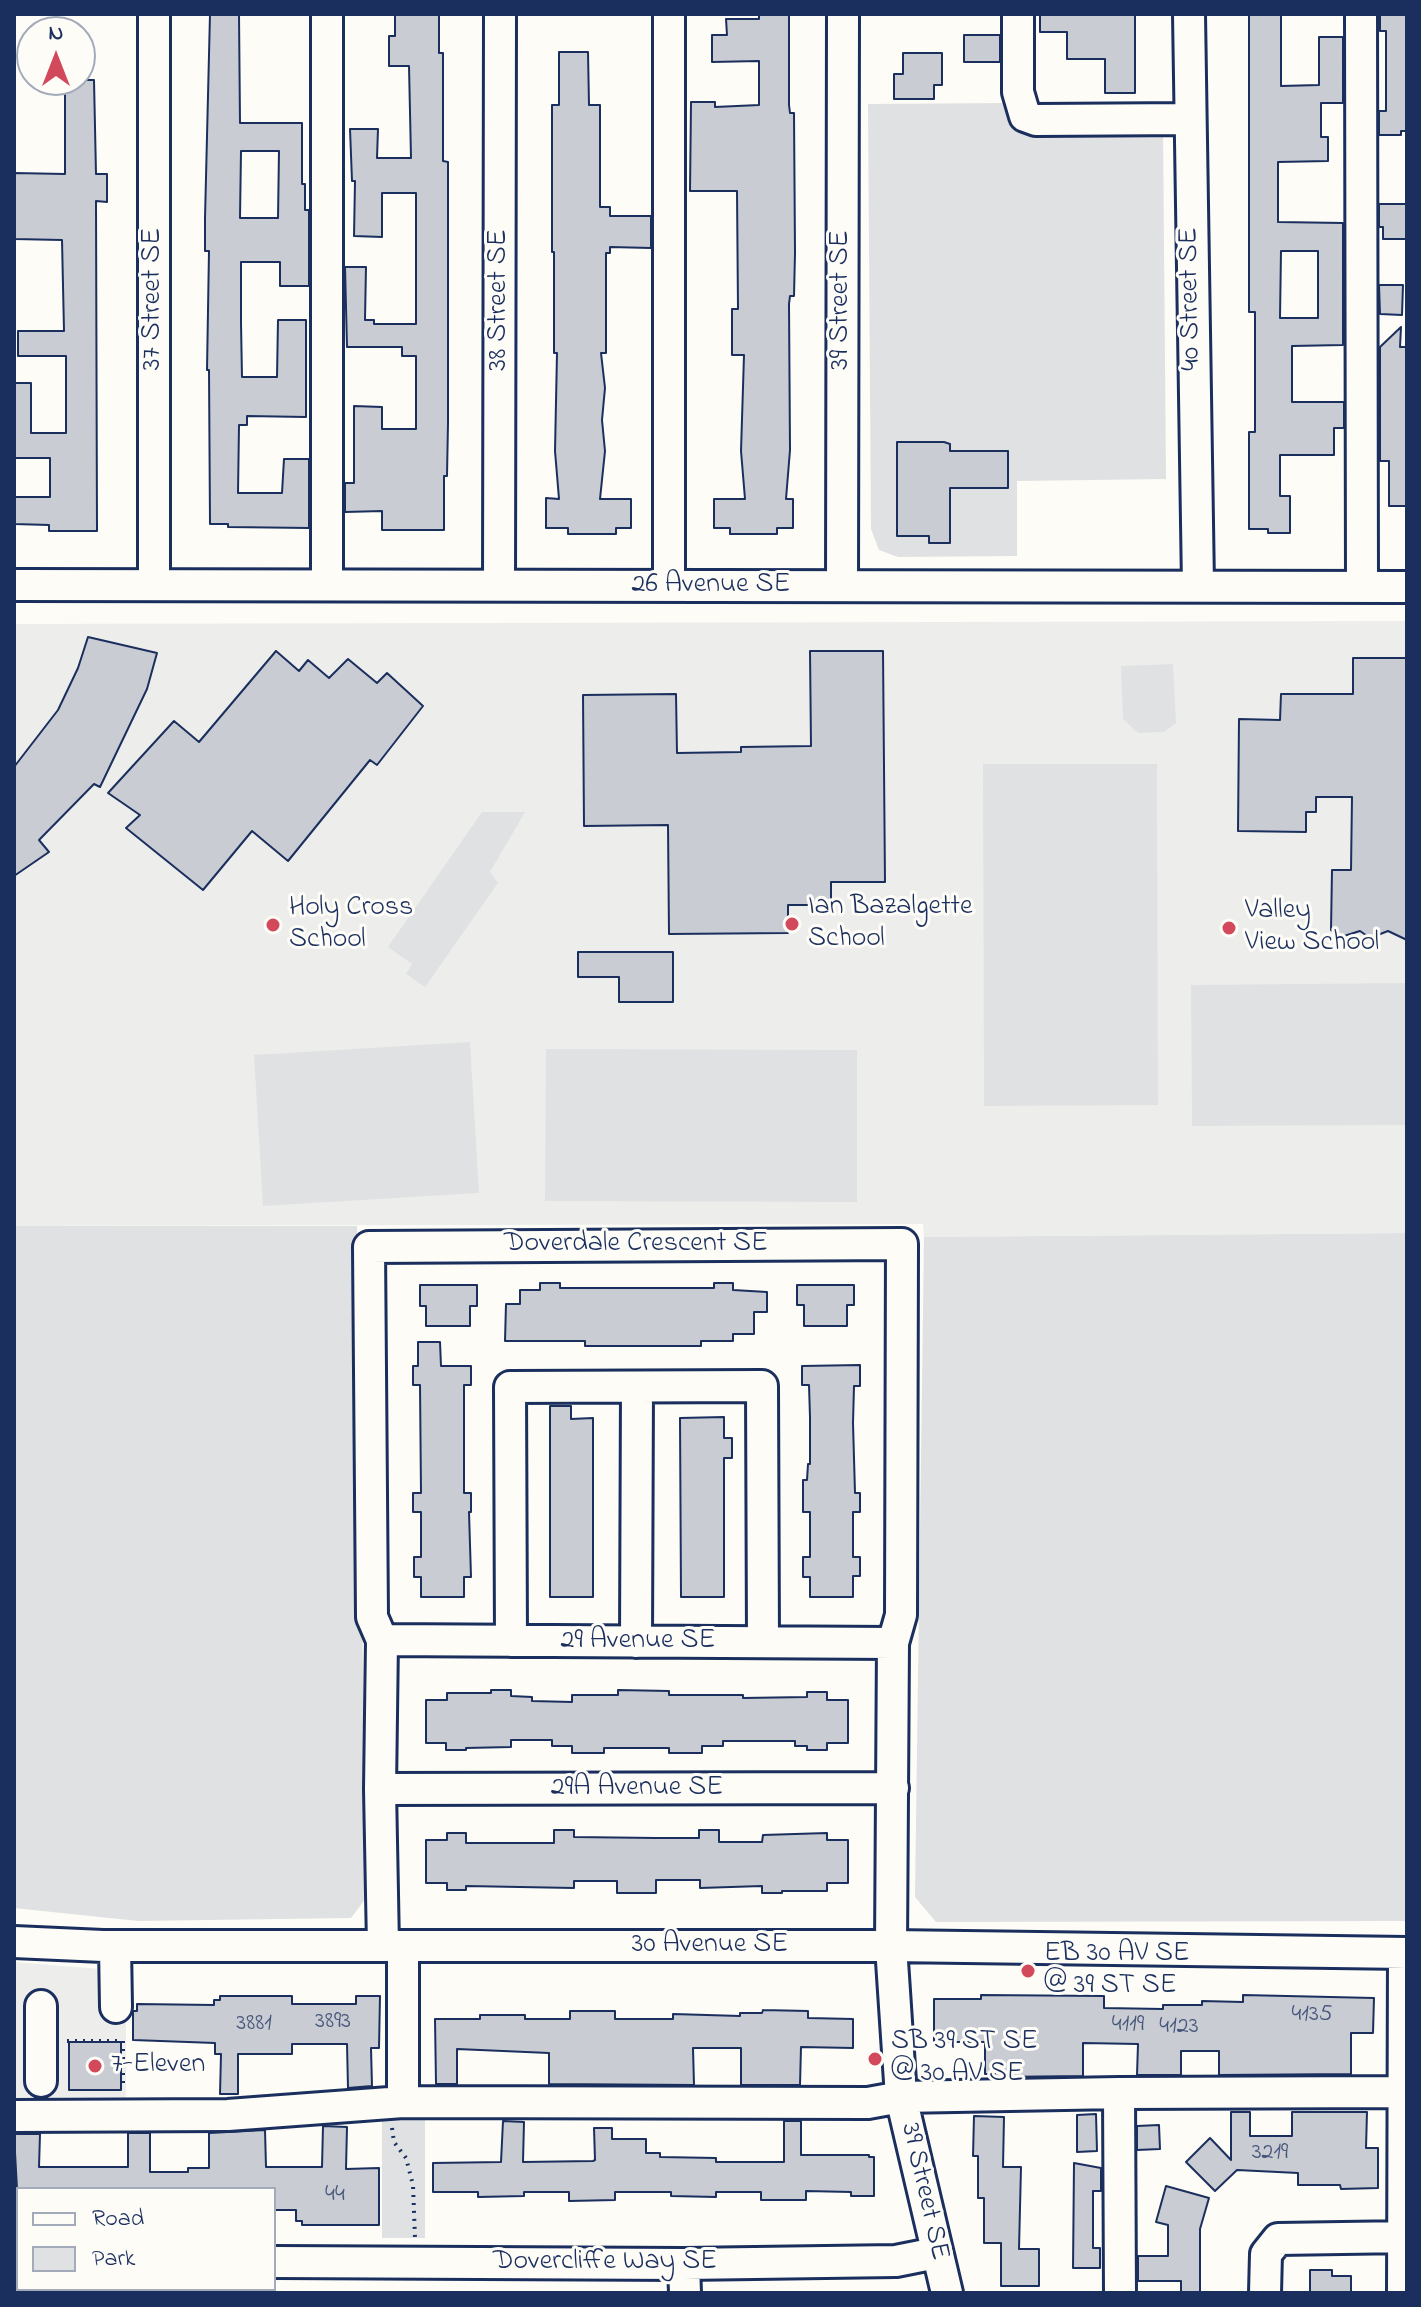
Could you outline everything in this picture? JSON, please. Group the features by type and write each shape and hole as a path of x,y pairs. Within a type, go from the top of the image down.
{"street":[{"name":"37 Street SE","path":"154,14 154,585"},
{"path":"327,14 327,585"},
{"name":"38 Street SE","path":"499,585 500,14"},
{"path":"669,14 669,586"},
{"name":"39 Street SE","path":"842,586 843,14"},
{"path":"1018,14 1018,92 1025,116 1036,120 1189,119"},
{"name":"40 Street SE","path":"1189,14 1198,585"},
{"path":"1361,14 1362,586"},
{"name":"26 Avenue SE","path":"14,585 1407,587"},
{"name":"Doverdale Crescent SE","path":"397,2102 393,1946 380,1789 382,1640 372,1617 369,1247 902,1244 901,1615 893,1643 891,1946"},
{"path":"511,1641 510,1387 762,1386 763,1642"},
{"path":"636,1642 637,1387"},
{"name":"29 Avenue SE","path":"382,1640 893,1643"},
{"name":"29A Avenue SE","path":"380,1789 893,1788"},
{"name":"30 Avenue SE","path":"14,1942 115,1946 891,1946 1405,1953"},
{"path":"115,1946 116,2007"},
{"name":"39 Street SE","path":"891,1946 901,2097 947,2293"},
{"path":"1403,2293 1405,1953"},
{"path":"41,2006 41,2081"},
{"path":"14,2116 228,2115 397,2102 868,2103 901,2097 1403,2092"},
{"path":"1119,2093 1120,2293"},
{"path":"1265,2293 1266,2254 1278,2239 1405,2237"},
{"name":"Dovercliffe Way SE","path":"276,2262 684,2278 896,2261 936,2253"}],"path":[{"path":"67,2041 123,2041 123,2100"},
{"path":"397,2102 394,2142 406,2158 413,2185 415,2240"}],"shaded area":[{"path":"1407,621 1407,1233 924,1237 923,1224 14,1226 14,624"},
{"path":"14,1962 126,1971 126,2100 14,2100"}],"green space":[{"path":"1011,103 1163,130 1166,479 1017,481 1017,556 898,557 879,550 871,529 868,104"},
{"path":"1173,664 1176,723 1164,732 1138,733 1123,719 1121,666"},
{"path":"983,764 1157,764 1158,1105 984,1106"},
{"path":"482,812 525,812 490,872 498,883 425,987 406,974 412,964 388,947"},
{"path":"1407,983 1407,1125 1192,1126 1191,985"},
{"path":"470,1042 479,1193 263,1206 254,1055"},
{"path":"546,1049 857,1050 857,1202 545,1201"},
{"path":"14,1226 357,1226 366,1898 351,1918 138,1921 14,1908"},
{"path":"1407,1233 1407,1921 936,1922 915,1897 924,1237"},
{"path":"382,2120 425,2120 425,2238 382,2238"}],"building":[{"path":"210,14 239,14 240,123 302,123 302,184 305,184 305,210 309,210 309,286 280,286 280,262 241,262 242,377 277,377 278,320 306,320 306,417 247,416 247,425 239,425 238,493 282,493 284,459 309,459 309,528 210,524 207,370 209,251 205,251","holes":["241,151 279,151 278,218 240,218"]},
{"path":"395,14 439,14 439,53 443,53 443,161 448,162 448,423 444,530 382,530 382,511 345,512 345,483 354,483 354,406 382,407 382,429 416,429 416,356 402,356 402,347 347,347 345,267 366,267 365,320 374,320 374,324 416,324 416,193 382,193 382,237 354,236 355,181 352,181 350,129 378,129 377,158 411,158 409,66 389,66 389,36 395,36"},
{"path":"759,14 789,14 789,105 790,113 794,113 795,253 794,296 790,296 789,304 790,450 786,499 793,499 793,528 777,528 777,534 730,534 730,528 714,528 714,499 745,499 741,451 744,355 732,355 732,309 738,309 737,191 690,191 691,102 715,102 715,107 759,105 759,61 712,62 712,35 727,35 726,19 759,19"},
{"path":"1040,14 1135,14 1135,93 1105,93 1105,59 1067,59 1067,32 1040,32"},
{"path":"1249,14 1281,14 1281,86 1319,85 1319,37 1343,37 1343,103 1321,103 1321,137 1328,137 1328,161 1278,162 1278,222 1343,223 1343,345 1292,346 1292,402 1344,402 1344,428 1334,428 1334,455 1280,455 1280,496 1290,496 1290,533 1249,529 1249,432 1255,432 1255,312 1249,312","holes":["1281,251 1318,251 1318,318 1280,318"]},
{"path":"1380,14 1407,14 1407,131 1401,131 1401,135 1379,135 1379,111 1386,111 1386,31 1380,31"},
{"path":"964,35 1000,35 1000,62 964,62"},
{"path":"559,52 588,52 589,105 600,105 600,207 610,207 610,216 651,216 651,248 610,247 610,253 606,253 606,353 601,353 605,388 602,420 605,451 600,499 631,499 631,528 616,528 616,534 568,534 568,528 546,528 546,498 559,499 555,451 557,353 554,353 552,105 559,105"},
{"path":"903,53 942,53 942,85 934,85 934,99 894,99 894,74 903,74"},
{"path":"65,96 94,96 96,174 107,174 107,202 96,201 97,531 49,531 49,525 14,524 14,497 50,497 50,458 14,458 14,383 31,383 31,433 66,433 66,356 18,356 18,331 64,331 62,240 14,239 14,173 65,174"},
{"path":"1379,204 1407,204 1407,239 1383,239 1383,227 1379,227"},
{"path":"1379,285 1403,285 1402,315 1380,314"},
{"path":"1401,327 1400,347 1406,347 1407,374 1407,506 1389,506 1389,461 1380,461 1380,347"},
{"path":"897,442 944,442 950,444 950,451 1008,451 1008,488 950,488 950,543 929,543 929,536 897,536"},
{"path":"88,637 157,653 147,689 100,787 94,784 39,840 49,852 14,876 14,767 58,710 78,668"},
{"path":"276,651 299,671 308,660 329,678 348,659 377,683 387,673 423,706 377,765 370,760 288,861 252,831 203,890 126,828 140,815 108,793 174,721 199,742"},
{"path":"810,651 883,651 885,882 831,882 831,905 788,905 788,933 669,934 668,825 584,826 583,695 676,694 677,753 741,752 741,747 811,746"},
{"path":"1353,658 1407,658 1407,940 1388,931 1370,938 1360,931 1344,936 1331,930 1332,870 1351,870 1352,797 1316,797 1316,812 1306,812 1306,832 1238,831 1239,719 1280,720 1281,694 1353,694"},
{"path":"578,952 673,952 673,1002 619,1002 619,977 578,977"},
{"path":"540,1283 560,1283 560,1288 714,1288 714,1283 733,1283 733,1290 767,1292 767,1312 754,1312 754,1334 733,1334 733,1341 701,1341 701,1346 585,1346 585,1341 505,1341 506,1304 520,1304 520,1290 540,1290"},
{"path":"420,1285 477,1285 477,1306 470,1306 470,1326 426,1326 426,1306 420,1306"},
{"path":"797,1285 854,1285 854,1305 847,1305 847,1326 804,1326 804,1305 797,1305"},
{"path":"418,1342 440,1342 441,1366 471,1366 471,1385 464,1385 464,1493 471,1493 471,1577 464,1577 464,1597 421,1597 421,1577 414,1577 414,1557 421,1557 421,1512 413,1512 413,1493 421,1493 420,1385 413,1385 413,1366 418,1366"},
{"path":"860,1365 860,1386 854,1386 853,1423 855,1493 860,1493 860,1512 853,1512 853,1557 860,1557 860,1576 853,1576 853,1597 810,1597 810,1577 803,1577 803,1557 810,1557 810,1512 803,1512 803,1480 807,1480 810,1464 809,1385 802,1385 802,1366"},
{"path":"550,1406 571,1406 571,1419 593,1418 593,1597 550,1597"},
{"path":"724,1417 724,1438 732,1438 732,1458 724,1458 724,1597 681,1597 680,1418"},
{"path":"491,1690 511,1690 511,1696 532,1697 532,1701 572,1702 572,1695 618,1695 618,1690 669,1691 669,1695 743,1695 743,1698 807,1697 807,1692 827,1692 827,1700 848,1700 848,1743 827,1743 827,1750 807,1750 807,1746 795,1746 795,1741 723,1741 723,1746 702,1746 702,1753 669,1753 669,1748 604,1748 604,1753 572,1753 572,1746 552,1746 552,1740 511,1740 511,1747 466,1750 446,1750 446,1743 426,1743 426,1700 447,1700 447,1693 491,1693"},
{"path":"554,1830 574,1830 574,1837 699,1838 699,1830 719,1830 719,1842 762,1842 763,1835 827,1833 827,1840 848,1840 848,1883 827,1883 827,1891 762,1893 762,1886 700,1888 700,1880 656,1880 656,1893 617,1893 617,1881 574,1881 574,1888 466,1886 466,1890 447,1890 447,1883 426,1883 426,1840 447,1840 447,1833 466,1833 466,1843 554,1843"},
{"path":"981,1995 1104,1996 1104,2008 1163,2009 1163,2005 1202,2005 1202,2001 1243,2002 1243,1995 1374,1998 1373,2033 1351,2033 1351,2074 1219,2075 1219,2051 1181,2051 1181,2075 1137,2075 1138,2044 1083,2043 1083,2076 996,2077 995,2074 985,2074 985,2042 934,2042 934,1999 981,1999"},
{"path":"220,1996 292,1996 292,2004 356,2004 356,1996 380,1996 379,2048 371,2048 372,2086 348,2088 347,2044 292,2044 292,2054 238,2054 238,2094 220,2094 221,2054 215,2054 215,2043 133,2040 133,2011 137,2011 137,2004 214,2005 214,2000 220,2000"},
{"path":"763,2010 808,2011 808,2018 853,2019 853,2048 801,2047 800,2085 741,2085 741,2048 693,2048 694,2085 549,2084 549,2053 457,2049 457,2084 436,2084 435,2019 525,2015 525,2019 570,2019 570,2011 615,2011 615,2019 673,2019 673,2014 740,2016 740,2013 762,2013"},
{"name":"7-Eleven","path":"69,2042 121,2042 121,2090 69,2090"},
{"path":"1231,2112 1250,2112 1250,2136 1292,2136 1292,2112 1367,2112 1366,2148 1378,2148 1378,2188 1298,2185 1298,2173 1237,2170 1215,2191 1186,2162 1210,2138 1231,2160"},
{"path":"1096,2114 1097,2151 1077,2152 1077,2115"},
{"path":"974,2116 1004,2117 1003,2167 1021,2167 1019,2249 1039,2249 1039,2286 1001,2286 1001,2243 984,2243 984,2198 978,2198 978,2156 973,2156"},
{"path":"503,2121 524,2122 523,2162 593,2161 594,2128 612,2128 612,2139 646,2139 646,2153 660,2153 660,2157 716,2158 716,2162 784,2162 784,2121 801,2121 801,2155 874,2157 874,2196 806,2191 806,2200 761,2200 761,2192 716,2192 716,2197 671,2196 671,2192 615,2192 615,2200 569,2201 569,2192 524,2192 524,2196 478,2197 478,2192 433,2192 433,2163 501,2162"},
{"path":"1159,2125 1160,2149 1137,2150 1137,2126"},
{"path":"323,2126 347,2127 346,2169 379,2168 379,2225 302,2225 302,2221 296,2221 296,2210 276,2210 276,2187 17,2187 14,2134 40,2134 39,2167 128,2167 128,2133 150,2133 150,2172 188,2172 188,2168 209,2168 209,2133 265,2130 266,2167 322,2167"},
{"path":"1074,2163 1101,2168 1101,2191 1093,2191 1093,2248 1100,2248 1100,2268 1073,2268"},
{"path":"1166,2186 1209,2198 1200,2229 1200,2293 1181,2293 1181,2281 1138,2281 1138,2256 1168,2256 1168,2225 1156,2222"},
{"path":"1310,2270 1332,2270 1332,2276 1351,2276 1351,2293 1310,2293"}],"place":[{"name":"Ian Bazalgette School","path":"792,924"},
{"name":"Holy Cross School","path":"273,925"},
{"name":"Valley View School","path":"1229,928"},
{"name":"EB 30 AV SE @ 39 ST SE","path":"1028,1971"},
{"name":"SB 39 ST SE @ 30 AV SE","path":"875,2059"},
{"name":"7-Eleven","path":"95,2066"}]}
